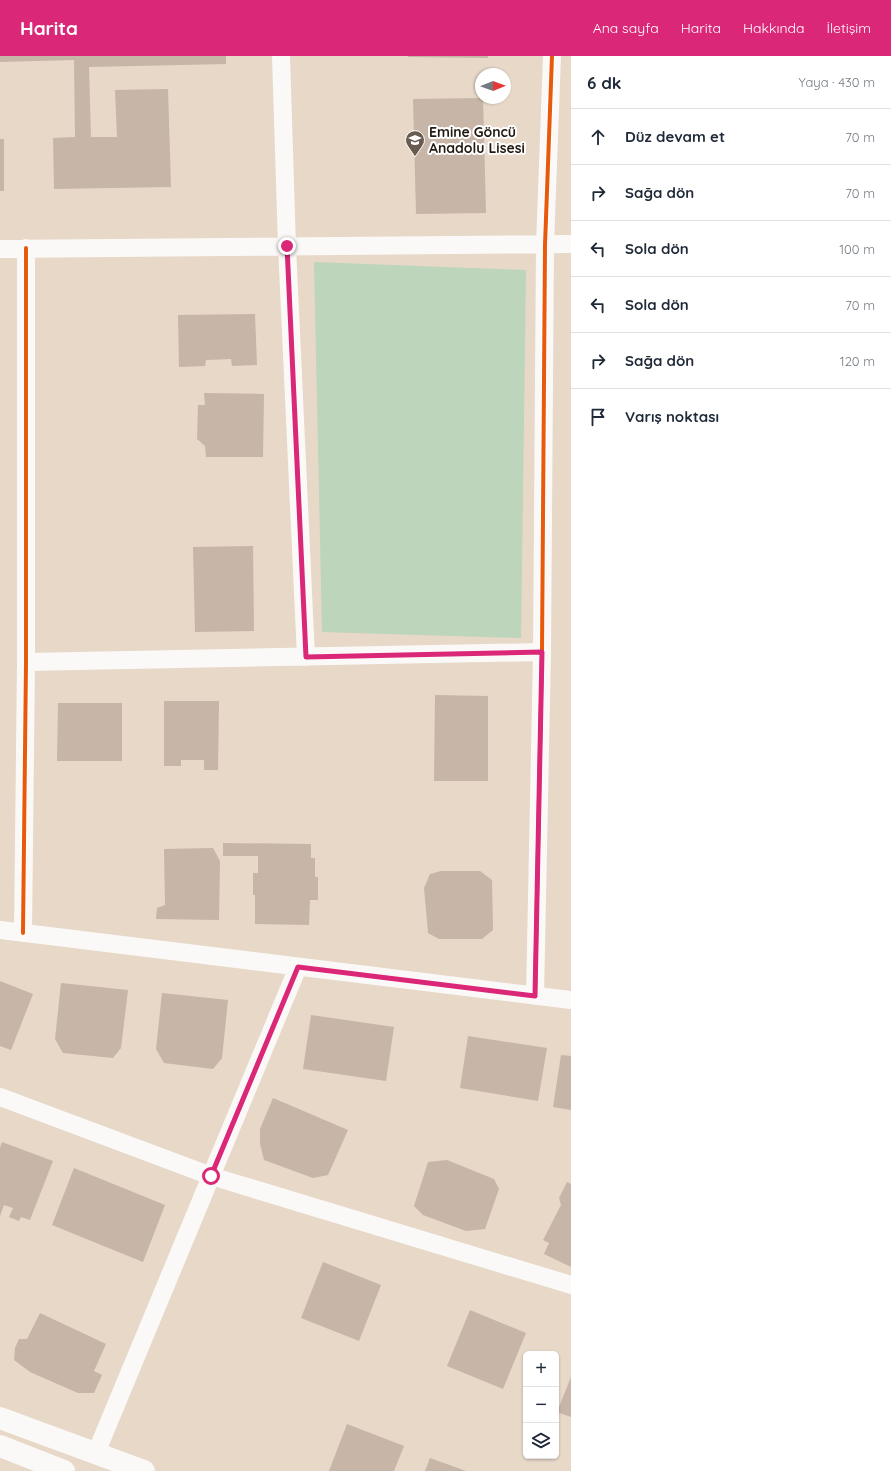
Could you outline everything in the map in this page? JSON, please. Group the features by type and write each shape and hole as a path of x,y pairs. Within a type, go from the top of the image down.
{"main road":[{"path":"0,1418 144,1471"},
{"path":"0,1446 64,1471"}],"street":[{"path":"281,56 287,246 306,657"},
{"path":"535,996 542,652 545,245 552,56"},
{"path":"0,249 571,244"},
{"path":"23,933 26,662 26,248"},
{"path":"26,662 542,652"},
{"path":"0,930 571,1000"},
{"path":"96,1453 298,967"},
{"path":"0,1097 211,1176 571,1285"}],"green space":[{"path":"314,262 526,270 521,638 322,632"}],"building":[{"path":"0,56 226,56 226,64 89,67 91,137 117,137 115,90 168,89 171,187 54,189 53,138 75,137 74,60 0,62"},
{"path":"488,56 488,58 408,57"},
{"path":"475,98 475,104 483,104 486,213 416,214 413,99"},
{"path":"0,139 4,139 4,191 0,191"},
{"path":"255,314 257,365 232,366 231,359 206,360 205,366 179,367 178,315"},
{"path":"204,393 264,394 263,457 206,457 205,446 197,439 198,405 205,405"},
{"path":"253,546 254,631 195,632 193,547"},
{"path":"435,695 488,696 488,781 434,781"},
{"path":"164,701 219,701 218,770 204,770 204,760 181,760 181,766 164,766"},
{"path":"58,703 122,703 122,761 57,761"},
{"path":"223,843 311,844 311,858 315,858 315,877 318,877 318,900 310,900 309,925 255,924 253,873 258,873 258,856 223,856"},
{"path":"213,848 220,861 219,920 156,919 157,908 165,905 164,849"},
{"path":"441,871 480,871 492,880 493,930 482,939 439,939 428,933 424,888 430,874"},
{"path":"0,981 33,994 11,1050 0,1046"},
{"path":"61,983 128,990 121,1048 113,1058 63,1053 55,1039"},
{"path":"162,993 228,1000 222,1058 213,1069 164,1063 156,1049"},
{"path":"311,1015 394,1027 386,1081 303,1069"},
{"path":"468,1036 547,1048 538,1101 460,1088"},
{"path":"561,1055 571,1056 571,1110 553,1107"},
{"path":"273,1098 348,1130 328,1175 313,1178 264,1160 260,1144 260,1129"},
{"path":"2,1142 53,1161 30,1220 21,1217 19,1221 9,1217 13,1208 4,1205 0,1216 0,1148"},
{"path":"447,1160 494,1179 499,1189 485,1229 466,1231 423,1215 414,1206 428,1162"},
{"path":"74,1168 165,1205 143,1262 52,1225"},
{"path":"567,1182 571,1184 571,1267 544,1254 549,1243 543,1240 561,1205 559,1198"},
{"path":"323,1262 381,1285 359,1341 301,1318"},
{"path":"470,1310 526,1333 503,1389 447,1366"},
{"path":"40,1313 106,1344 94,1371 102,1375 94,1393 78,1393 30,1372 14,1360 15,1348 19,1339 27,1339"},
{"path":"571,1377 571,1417 559,1413 559,1407"},
{"path":"347,1424 404,1446 394,1471 329,1471"},
{"path":"430,1458 466,1471 425,1471"}],"cycle path":[{"path":"535,996 542,652 545,245 552,56"},
{"path":"23,933 26,662 26,248"}],"place":[{"name":"Emine Göncü Anadolu Lisesi","path":"415,157"}],"route":[{"path":"211,1176 298,967 535,996 542,652 306,657 287,246"}]}
